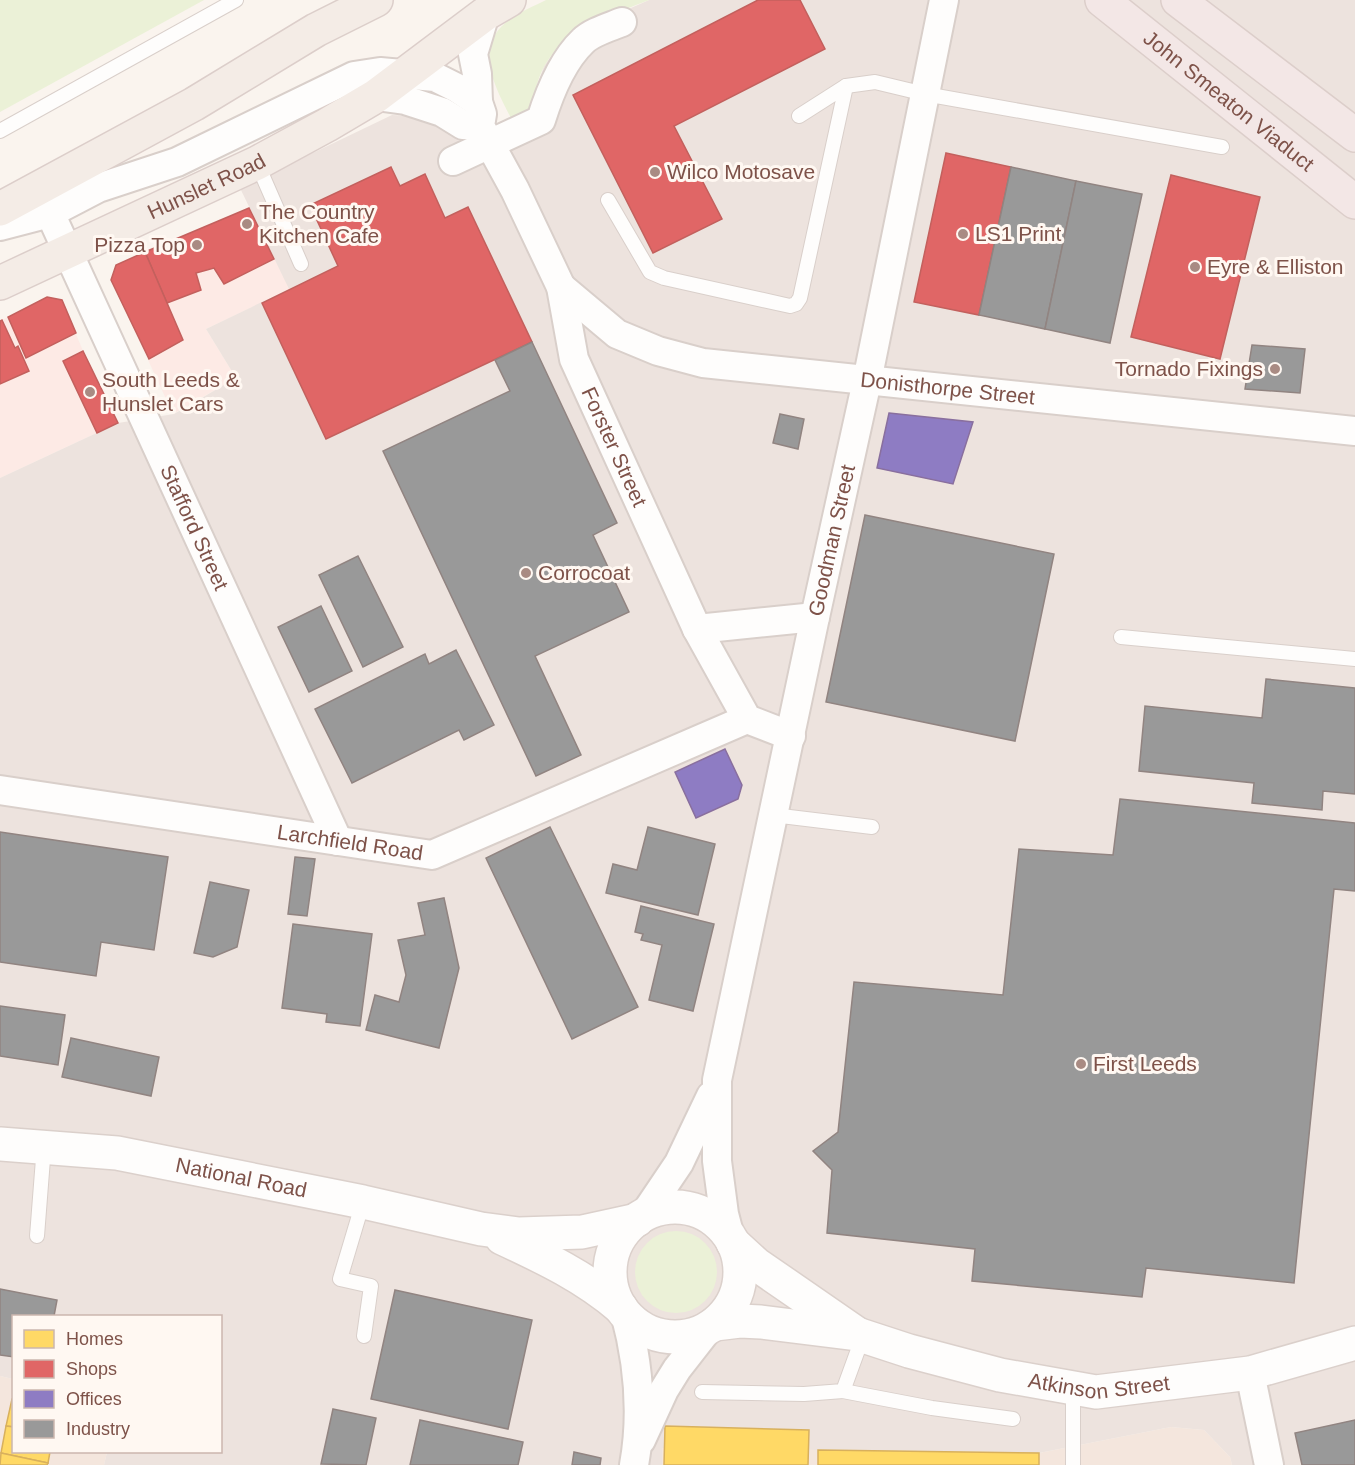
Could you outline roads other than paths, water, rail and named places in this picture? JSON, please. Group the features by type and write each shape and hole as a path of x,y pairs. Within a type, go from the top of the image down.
{"highway":[{"name":"John Smeaton Viaduct","path":"1102,0 1355,202"},
{"path":"1178,0 1355,135"}],"main road":[{"path":"0,209 194,104 316,30 376,0"},
{"name":"Hunslet Road","path":"0,283 257,163 376,96 497,7"}],"street":[{"name":"Goodman Street","path":"731,1240 724,1214 717,1161 717,1080 867,381 944,0"},
{"name":"Forster Street","path":"482,124 473,54 497,7"},
{"path":"376,96 405,100 442,112 463,125 541,120 560,72 584,39 622,22"},
{"name":"Hunslet Road","path":"0,226 50,213 98,188 177,162 354,76 380,72 405,74"},
{"name":"Forster Street","path":"405,74 435,76 457,88 482,124 561,287 574,359 697,629 747,719"},
{"path":"453,161 482,124"},
{"name":"Stafford Street","path":"50,213 338,842"},
{"name":"Donisthorpe Street","path":"561,287 617,334 658,351 704,363 1355,431"},
{"path":"697,629 815,616"},
{"path":"747,719 791,736"},
{"name":"Larchfield Road","path":"0,790 432,855 747,719"},
{"name":"Goodman Street","path":"641,1218 679,1163 717,1080"},
{"name":"National Road","path":"0,1144 117,1153 363,1202 481,1229 519,1234 560,1234 591,1230 641,1218"},
{"path":"676,1207 689,1209 718,1223 731,1240 740,1270 738,1291 728,1311 712,1326 676,1369 664,1390 635,1458 637,1373 633,1344 623,1311 613,1292 612,1262 620,1239 641,1218 659,1209 676,1207"},
{"name":"National Road","path":"481,1229 555,1262 581,1277 623,1311"},
{"name":"Atkinson Street","path":"731,1240 756,1264 860,1335"},
{"path":"623,1311 636,1324 659,1335 682,1337 693,1335 712,1326"},
{"name":"Atkinson Street","path":"712,1326 740,1321 761,1322 860,1335 909,1351 1000,1375 1096,1392 1250,1373 1351,1346"},
{"path":"1250,1373 1269,1465"}],"lane":[{"path":"0,131 236,0"},
{"path":"799,116 846,86 875,82 925,94 1222,147"},
{"path":"608,200 650,272 664,278 744,296 790,306 796,304 800,298 846,86"},
{"path":"257,163 301,264"},
{"path":"1121,637 1355,659"},
{"path":"773,815 873,827"},
{"path":"37,1236 44,1146"},
{"path":"363,1202 340,1279 371,1287 364,1335"},
{"path":"843,1391 860,1335"},
{"path":"1073,1388 1073,1465"},
{"path":"702,1392 804,1394 843,1391 922,1407 1013,1419"}],"place":[{"name":"Wilco Motosave","path":"655,172"},
{"name":"The Country Kitchen Cafe","path":"247,224"},
{"name":"LS1 Print","path":"963,234"},
{"name":"Pizza Top","path":"197,245"},
{"name":"Eyre & Elliston","path":"1195,267"},
{"name":"Tornado Fixings","path":"1275,369"},
{"name":"South Leeds & Hunslet Cars","path":"90,392"},
{"name":"Corrocoat","path":"526,573"},
{"name":"First Leeds","path":"1081,1064"}]}
